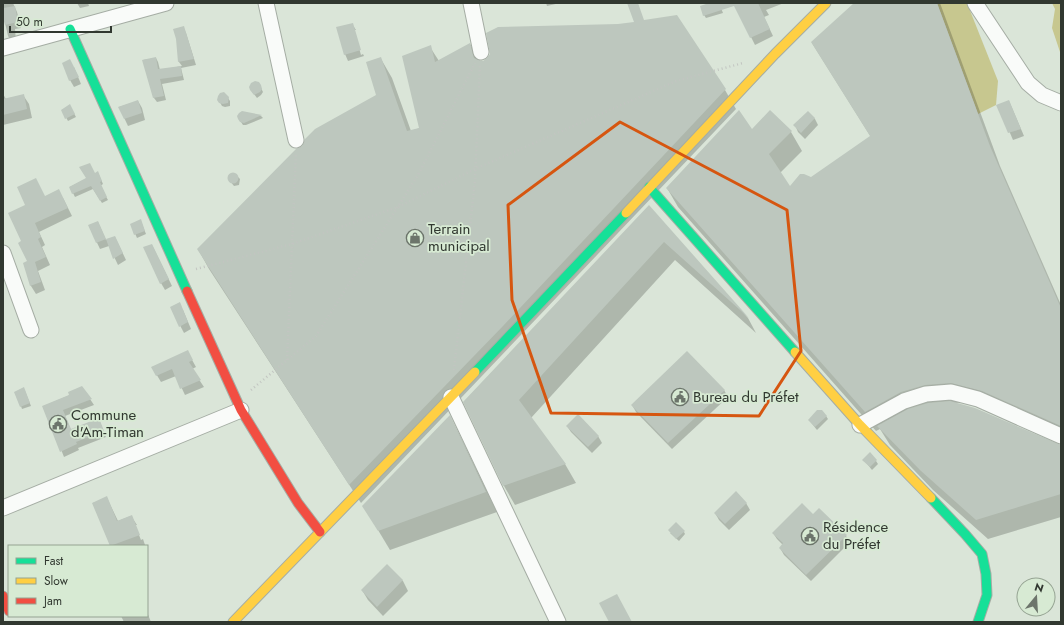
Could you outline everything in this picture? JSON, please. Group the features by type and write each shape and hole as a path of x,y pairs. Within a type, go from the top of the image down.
{"street":[{"path":"3,48 166,3"},
{"path":"266,3 296,140"},
{"path":"471,3 480,52"},
{"path":"233,622 451,397 769,60 826,3"},
{"path":"975,3 1028,83 1042,95 1061,103"},
{"path":"70,30 239,406 298,503 320,532"},
{"path":"649,187 860,425 966,534 982,554 986,574 987,595 978,622"},
{"path":"3,253 31,330"},
{"path":"860,425 904,401 926,394 951,392 978,399 1061,436"},
{"path":"451,397 558,622"},
{"path":"3,508 239,406"},
{"path":"3,596 8,608"}],"path":[{"path":"453,374 475,181 480,52"},
{"path":"239,406 287,360 316,336 418,175 480,52"},
{"path":"179,273 292,244 398,207 475,169 676,81 744,63"},
{"path":"287,360 296,140"}],"highlighted area":[{"path":"620,122 787,210 801,351 759,416 551,413 512,300 508,205"}],"green space":[{"path":"937,3 967,3 998,81 996,105 978,114"},
{"path":"1052,3 1061,3 1061,55 1052,28 1055,9"}],"building":[{"path":"627,3 638,3 644,20 677,15 726,89 503,326 349,485 197,249 296,149 302,146 305,139 315,129 376,95 366,62 381,57 407,131 419,128 402,56 431,45 435,62 470,43 474,58 483,61 490,54 486,33 498,27 618,24 634,22"},
{"path":"709,3 758,3 770,29 750,38 734,6 703,16 700,6"},
{"path":"854,3 937,3 990,146 1061,308 1061,426 982,391 951,383 925,385 901,392 865,412 666,188 739,110 752,129 770,110 792,131 769,154 790,186 800,174 811,177 870,136 811,42"},
{"path":"15,6 18,22 5,25 3,8"},
{"path":"353,23 361,50 344,55 336,27"},
{"path":"184,26 194,59 178,62 176,39 173,29"},
{"path":"156,57 158,69 181,66 182,76 160,79 164,96 153,98 142,60"},
{"path":"70,59 79,77 69,81 62,63"},
{"path":"255,81 259,82 262,89 254,95 249,87 251,83"},
{"path":"224,92 229,97 228,103 219,103 217,100 218,96 220,93"},
{"path":"24,94 27,109 3,115 3,99"},
{"path":"138,100 142,113 124,119 118,107"},
{"path":"1009,100 1021,129 1008,133 996,105"},
{"path":"70,104 75,114 65,119 61,110"},
{"path":"242,111 262,115 244,123 240,122 237,116"},
{"path":"808,111 815,118 801,133 793,125"},
{"path":"90,163 95,173 98,171 102,181 100,182 107,197 100,201 91,186 72,194 69,187 86,178 79,167"},
{"path":"233,172 237,174 239,178 237,182 233,184 229,182 227,178 229,174"},
{"path":"36,178 45,196 59,189 68,208 35,223 41,237 38,239 46,257 35,262 41,282 30,286 23,263 27,261 18,243 21,241 8,213 25,205 17,187"},
{"path":"649,205 749,318 664,242 519,400 566,464 503,486 463,402"},
{"path":"141,219 145,231 134,235 130,224"},
{"path":"98,221 106,239 96,243 88,225"},
{"path":"115,236 123,253 113,259 106,239"},
{"path":"152,244 169,279 160,284 143,247"},
{"path":"180,302 188,322 179,327 170,307"},
{"path":"188,350 193,360 189,362 201,380 180,389 172,369 156,376 151,367"},
{"path":"687,351 725,390 668,443 631,405"},
{"path":"82,386 92,399 63,410 71,429 99,418 104,431 76,442 77,444 60,452 42,406 69,395 68,392"},
{"path":"24,387 30,403 20,407 14,392"},
{"path":"950,401 975,408 1061,445 1061,494 976,520 921,471 877,426 908,409 928,403"},
{"path":"817,410 822,410 827,416 815,427 808,420"},
{"path":"578,414 599,436 588,447 566,426"},
{"path":"450,415 486,492 378,531 362,506"},
{"path":"870,452 877,460 870,467 862,460"},
{"path":"736,491 747,503 725,524 714,513"},
{"path":"107,496 117,521 132,515 140,535 110,545 92,503"},
{"path":"802,503 813,514 819,508 847,535 806,575 779,548 783,543 772,533"},
{"path":"676,522 685,531 676,539 668,530"},
{"path":"387,564 403,580 377,607 361,590"},
{"path":"617,594 632,622 609,622 599,603"}],"traffic: fast":[{"path":"70,29 187,291"},
{"path":"649,187 795,352"},
{"path":"475,372 626,213"},
{"path":"931,498 982,554 986,574 987,595 978,622"}],"traffic: slow":[{"path":"626,213 775,54 826,3"},
{"path":"795,352 860,425 931,498"},
{"path":"233,622 475,372"}],"traffic: jam":[{"path":"187,291 241,410 298,503 320,532"},
{"path":"3,596 8,608"}],"place":[{"name":"Terrain municipal","path":"415,238"},
{"name":"Bureau du Préfet","path":"680,397"},
{"name":"Commune d'Am-Timan","path":"58,424"},
{"name":"Résidence du Préfet","path":"810,536"}]}
